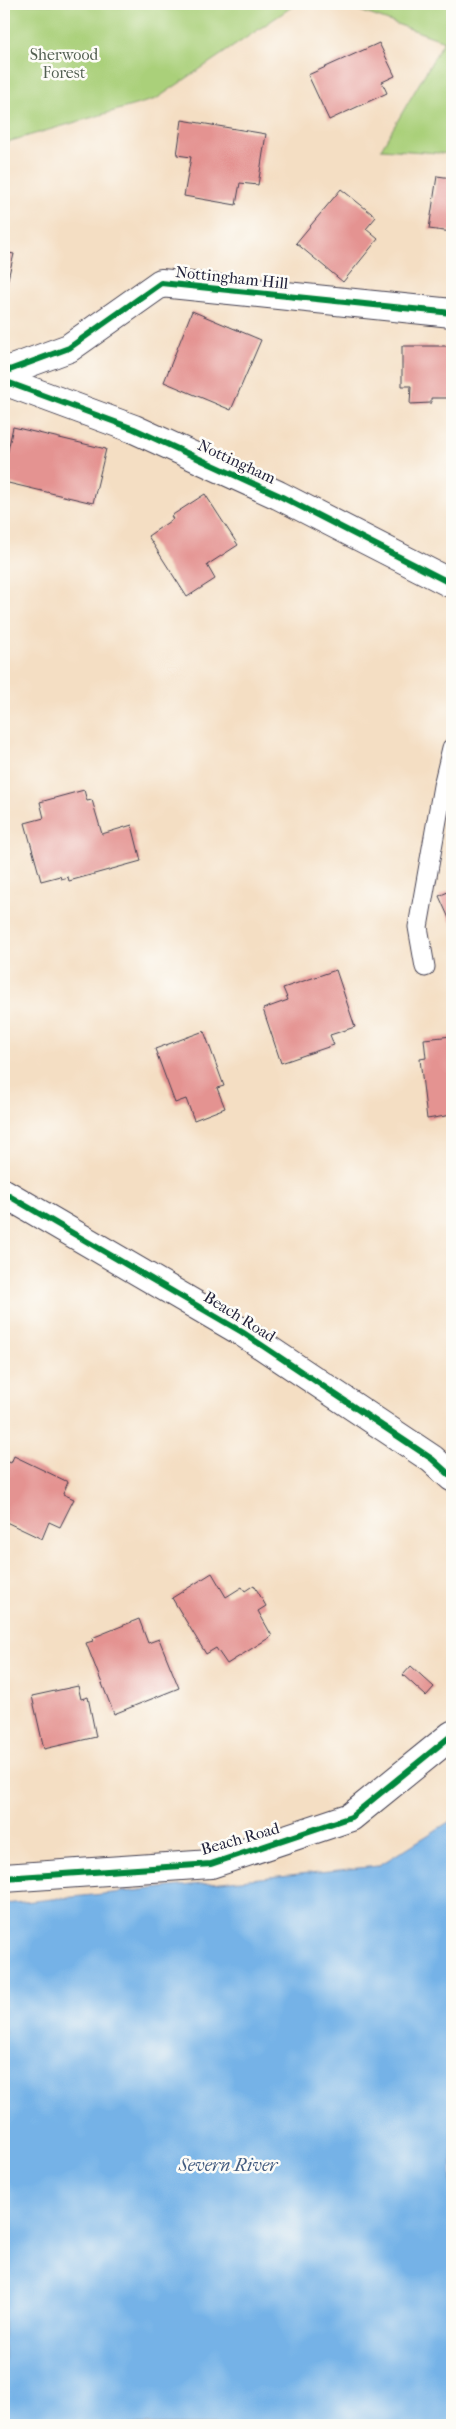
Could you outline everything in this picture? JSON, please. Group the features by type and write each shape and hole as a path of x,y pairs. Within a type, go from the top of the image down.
{"street":[{"name":"Nottingham Hill","path":"4,372 69,348 161,282 452,313"},
{"name":"Nottingham","path":"4,380 143,434 278,495 452,584"},
{"name":"Beach Road","path":"4,1193 242,1332 432,1459 452,1477"},
{"name":"Beach Road","path":"4,1878 211,1864 351,1817 452,1735"}],"lane":[{"path":"425,967 418,927 443,786 452,748"}],"green space":[{"name":"Sherwood Forest","path":"4,4 296,4 156,99 7,142 4,199"},
{"path":"341,4 452,4 452,154 381,149 444,41"}],"water":[{"name":"Severn River","path":"452,1820 452,2425 4,2425 4,1904 378,1866"}],"building":[{"path":"379,43 395,76 382,82 387,93 329,120 308,75"},
{"path":"182,120 266,134 258,185 240,183 236,205 184,196 191,157 177,155"},
{"path":"437,176 452,178 452,232 429,229"},
{"path":"341,189 376,217 366,229 378,239 343,282 296,243"},
{"path":"4,252 14,254 4,295"},
{"path":"192,311 261,340 231,410 164,382"},
{"path":"402,346 452,346 452,398 431,398 431,403 410,404 411,386 402,386"},
{"path":"13,427 106,449 93,503 4,482 4,454 7,455"},
{"path":"205,494 238,545 207,565 215,579 187,597 148,536 173,519 171,516"},
{"path":"84,790 87,801 92,800 102,834 132,825 141,861 69,881 68,877 61,879 60,876 41,881 25,823 44,818 40,802"},
{"path":"452,890 452,925 439,896"},
{"path":"336,970 355,1027 330,1035 334,1045 281,1063 263,1009 288,1000 283,988"},
{"path":"204,1031 224,1086 217,1088 225,1108 194,1120 186,1099 175,1103 155,1049"},
{"path":"452,1036 452,1115 427,1119 420,1059 426,1058 424,1039"},
{"path":"14,1456 68,1482 63,1494 74,1499 60,1527 49,1522 42,1539 4,1521 4,1460 11,1463"},
{"path":"212,1573 226,1597 242,1587 245,1591 254,1585 266,1606 258,1611 272,1636 227,1664 216,1648 206,1654 172,1598"},
{"path":"139,1619 148,1643 159,1639 179,1688 114,1714 86,1643 93,1641 92,1638"},
{"path":"411,1666 434,1687 426,1696 403,1675"},
{"path":"78,1686 81,1699 88,1697 96,1737 44,1749 32,1696"}],"cycle path":[{"path":"4,372 69,348 161,283 452,313"},
{"path":"4,381 134,429 278,495 452,584"},
{"path":"4,1193 242,1332 432,1459 452,1477"},
{"path":"4,1878 211,1864 351,1817 452,1735"}]}
